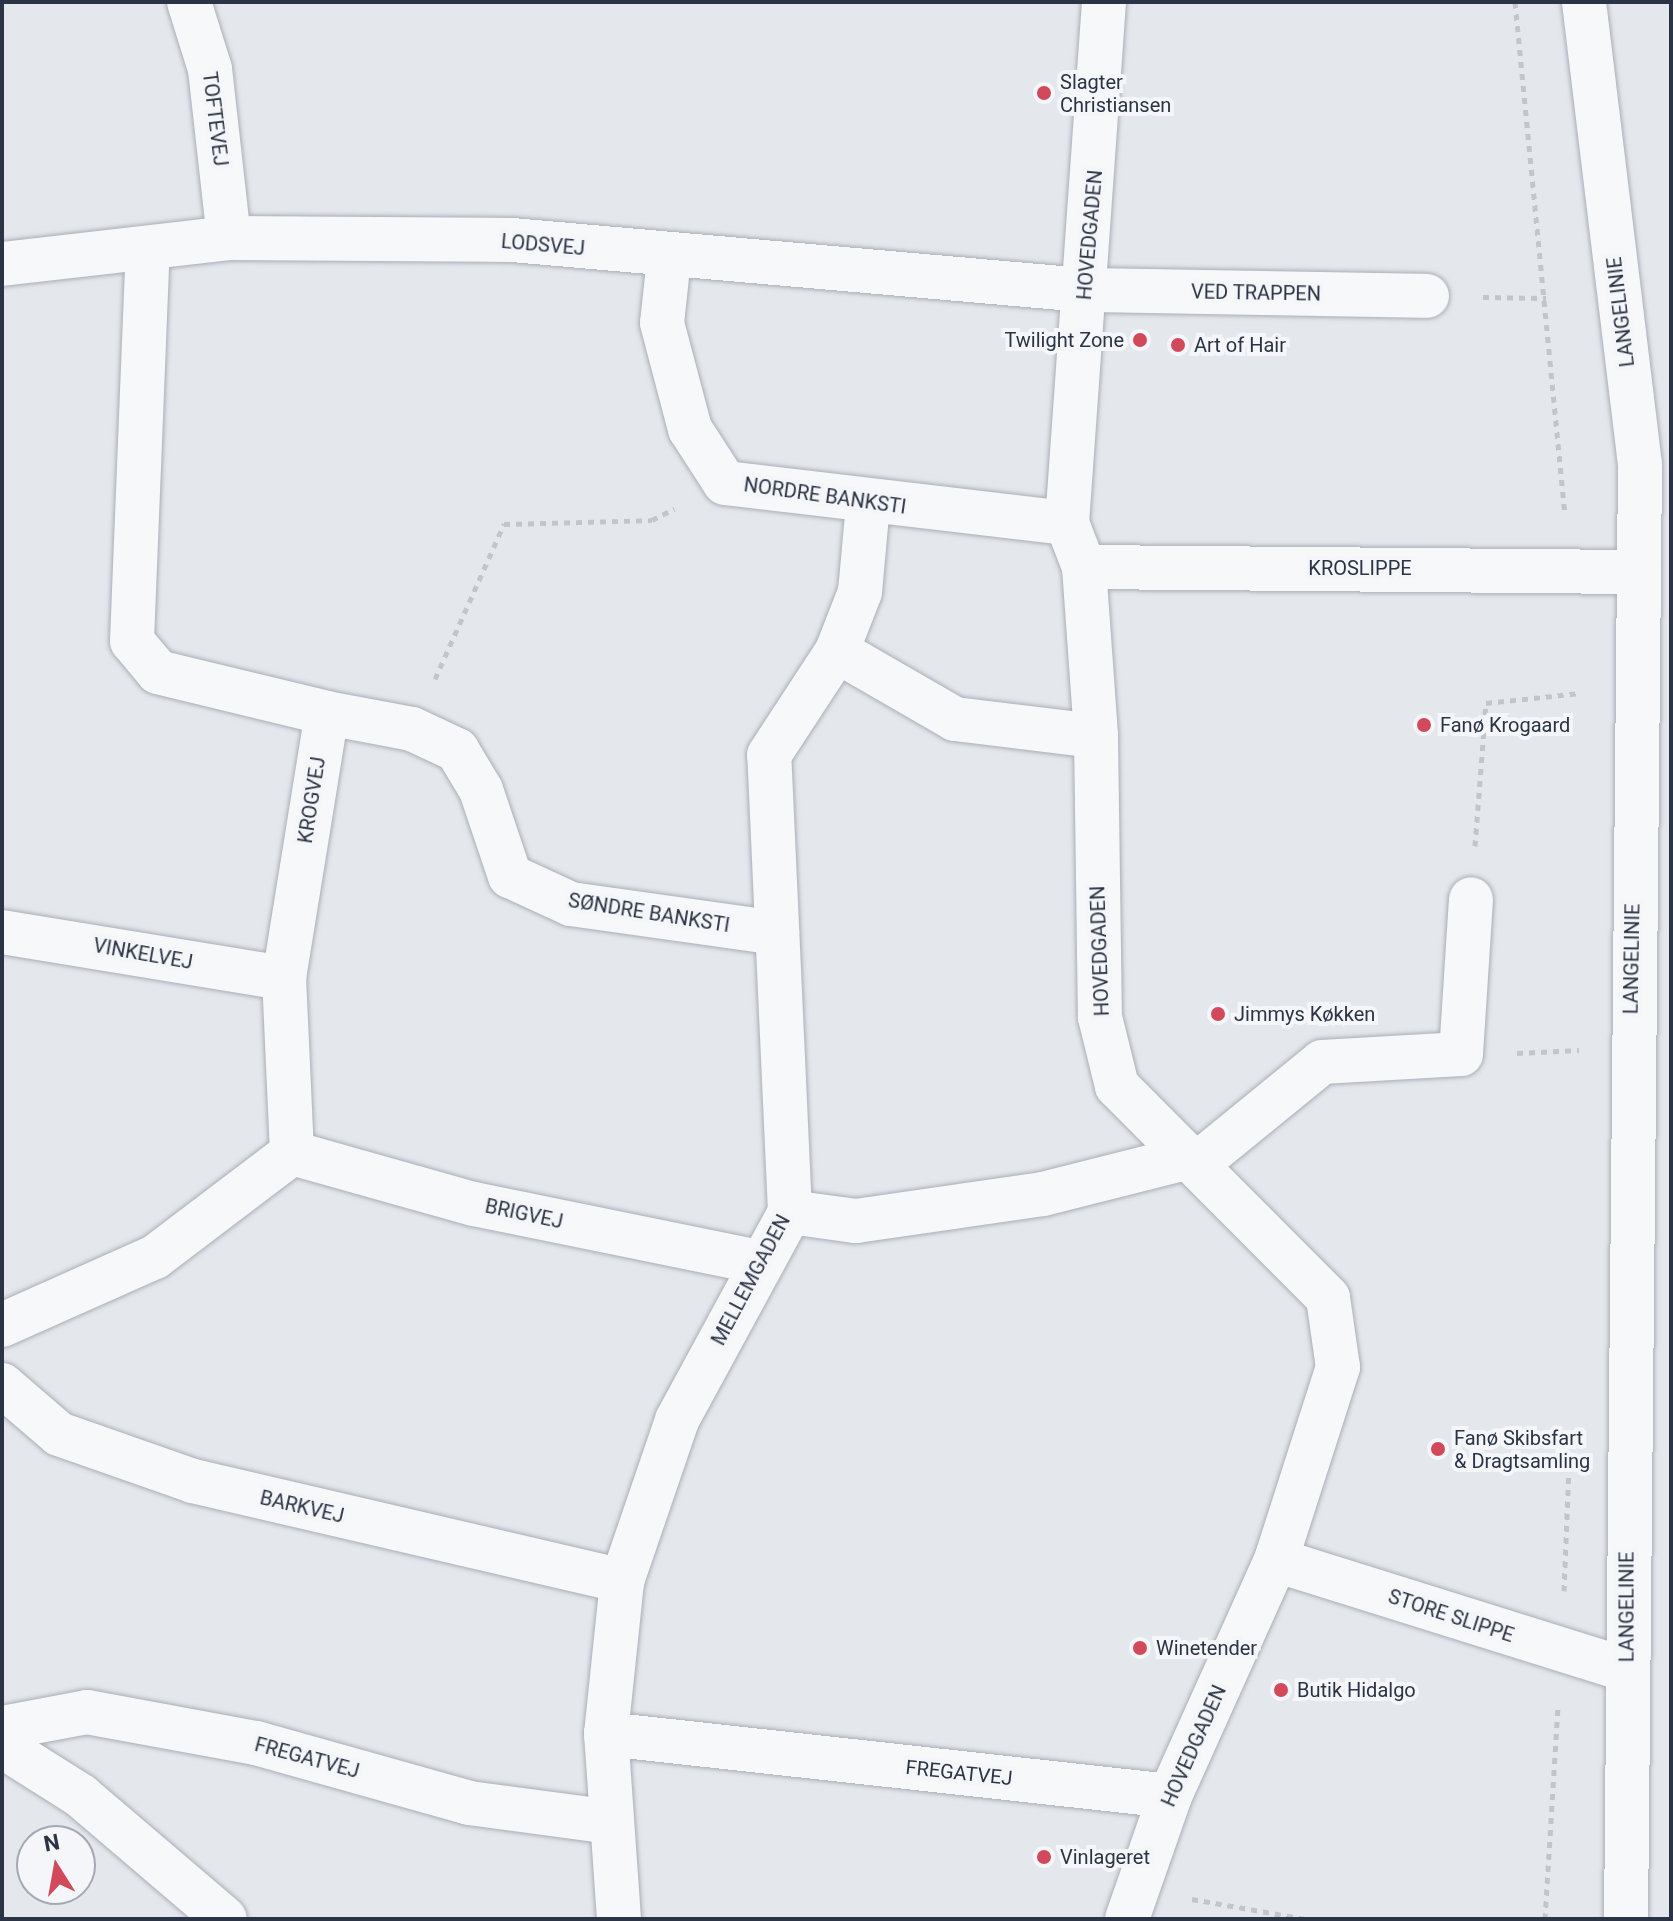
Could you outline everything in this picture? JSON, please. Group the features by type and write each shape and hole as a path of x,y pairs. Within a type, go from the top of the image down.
{"street":[{"name":"TOFTEVEJ","path":"189,2 210,69 229,238"},
{"name":"HOVEDGADEN","path":"1104,2 1105,70 1084,290 1067,523 1084,567 1096,736 1100,1017 1117,1086 1328,1298 1338,1367 1276,1560 1170,1796 1131,1904"},
{"name":"LANGELINIE","path":"1584,2 1640,464 1636,572 1626,1919"},
{"name":"LODSVEJ","path":"2,264 229,238 512,240 669,258 1084,290"},
{"path":"148,249 132,641 158,672 327,713"},
{"name":"NORDRE BANKSTI","path":"669,258 662,323 690,429 725,483 868,504 1067,523"},
{"name":"VED TRAPPEN","path":"1084,290 1427,296"},
{"name":"MELLEMGADEN","path":"619,1919 606,1734 622,1581 677,1420 760,1262 790,1212 769,755 837,651 860,592 868,504"},
{"name":"KROSLIPPE","path":"1084,567 1636,572"},
{"path":"837,651 955,719 1096,736"},
{"name":"SØNDRE BANKSTI","path":"327,713 412,729 457,750 481,790 510,876 571,904 777,933"},
{"name":"KROGVEJ","path":"292,1153 284,978 327,713"},
{"path":"790,1212 856,1221 1043,1194 1193,1161 1322,1062 1461,1054 1471,899"},
{"name":"VINKELVEJ","path":"2,932 284,978"},
{"path":"2,1325 155,1257 292,1153"},
{"name":"BRIGVEJ","path":"292,1153 474,1204 760,1262"},
{"name":"BARKVEJ","path":"2,1385 59,1434 193,1481 622,1581"},
{"name":"STORE SLIPPE","path":"1276,1560 1626,1670"},
{"name":"FREGATVEJ","path":"2,1728 87,1712 256,1743 469,1803 611,1822"},
{"name":"FREGATVEJ","path":"606,1734 1170,1796"},
{"path":"2,1746 81,1796 225,1919"}],"path":[{"path":"1515,2 1570,570"},
{"path":"412,729 504,524 652,520 725,483"},
{"path":"1583,677 1585,709"},
{"path":"1471,899 1486,703 1585,693"},
{"path":"1583,1066 1584,1035"},
{"path":"1515,1053 1584,1050"},
{"path":"1545,1919 1562,1651 1570,1430"},
{"path":"1131,1904 1305,1919"}],"place":[{"name":"Slagter Christiansen","path":"1044,93"},
{"name":"Twilight Zone","path":"1140,340"},
{"name":"Art of Hair","path":"1178,345"},
{"name":"Fanø Krogaard","path":"1424,725"},
{"name":"Jimmys Køkken","path":"1218,1014"},
{"name":"Fanø Skibsfart & Dragtsamling","path":"1438,1449"},
{"name":"Winetender","path":"1140,1648"},
{"name":"Butik Hidalgo","path":"1281,1690"},
{"name":"Vinlageret","path":"1044,1857"}]}
